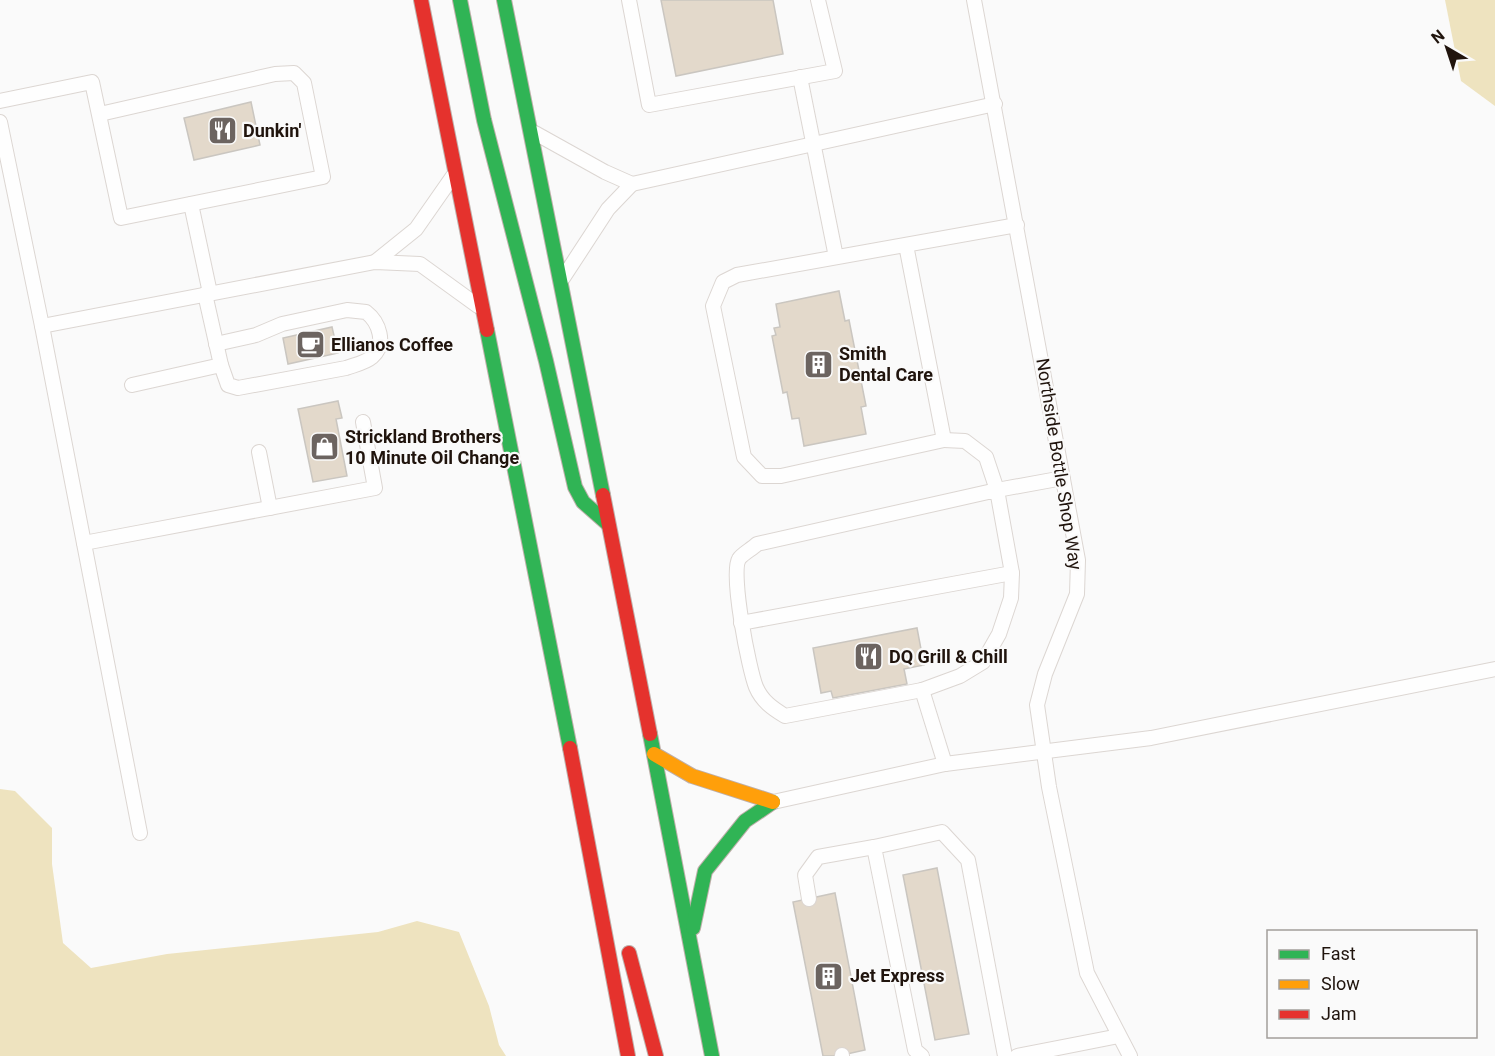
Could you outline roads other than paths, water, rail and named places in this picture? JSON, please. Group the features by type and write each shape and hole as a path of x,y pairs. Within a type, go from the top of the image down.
{"main road":[{"path":"421,0 541,597 628,1056"},
{"path":"460,0 484,120 546,361 575,487 583,502 608,524"},
{"path":"504,0 712,1056"},
{"path":"654,754 692,776 773,802"},
{"path":"690,941 705,871 745,821 773,802"},
{"path":"592,866 617,925"},
{"path":"626,945 656,1056"}],"lane":[{"path":"629,0 649,105 835,71 818,0"},
{"name":"Northside Bottle Shop Way","path":"974,0 1078,561 1077,594 1045,674 1037,705 1049,787 1087,973 1130,1056"},
{"path":"0,101 92,82 121,218 323,177 304,83 294,73 275,74 100,114"},
{"path":"800,77 836,257"},
{"path":"560,282 608,209 632,184 995,104"},
{"path":"0,122 140,833"},
{"path":"530,130 605,172 632,184"},
{"path":"375,262 416,229 455,172"},
{"path":"191,204 216,345 228,384 238,388 345,368 373,357 380,338 378,326 366,312 347,310 282,324 256,335 216,345"},
{"path":"1017,225 737,275 723,282 713,306 744,457 762,476 781,476 944,440 965,441 986,457 997,490 1011,573 1011,598 999,634 983,662 960,676 922,690 785,716 767,705 756,686 741,623 735,575 738,559 757,544 997,490 1063,477"},
{"path":"906,244 944,440"},
{"path":"42,326 375,262 420,264 483,310"},
{"path":"132,385 221,365"},
{"path":"84,543 375,488 363,422"},
{"path":"259,452 270,508"},
{"path":"741,623 1011,573"},
{"path":"773,802 945,764 1151,738 1495,669"},
{"path":"922,690 945,764"},
{"path":"809,899 805,875 818,857 942,832 968,860 1005,1056"},
{"path":"874,847 915,1050 922,1056"},
{"path":"1017,1056 1119,1036"}],"place":[{"name":"Dunkin'","path":"222,131"},
{"name":"Ellianos Coffee","path":"310,345"},
{"name":"Smith Dental Care","path":"818,364"},
{"name":"Strickland Brothers 10 Minute Oil Change","path":"324,447"},
{"name":"DQ Grill & Chill","path":"868,657"},
{"name":"Jet Express","path":"829,976"}]}
